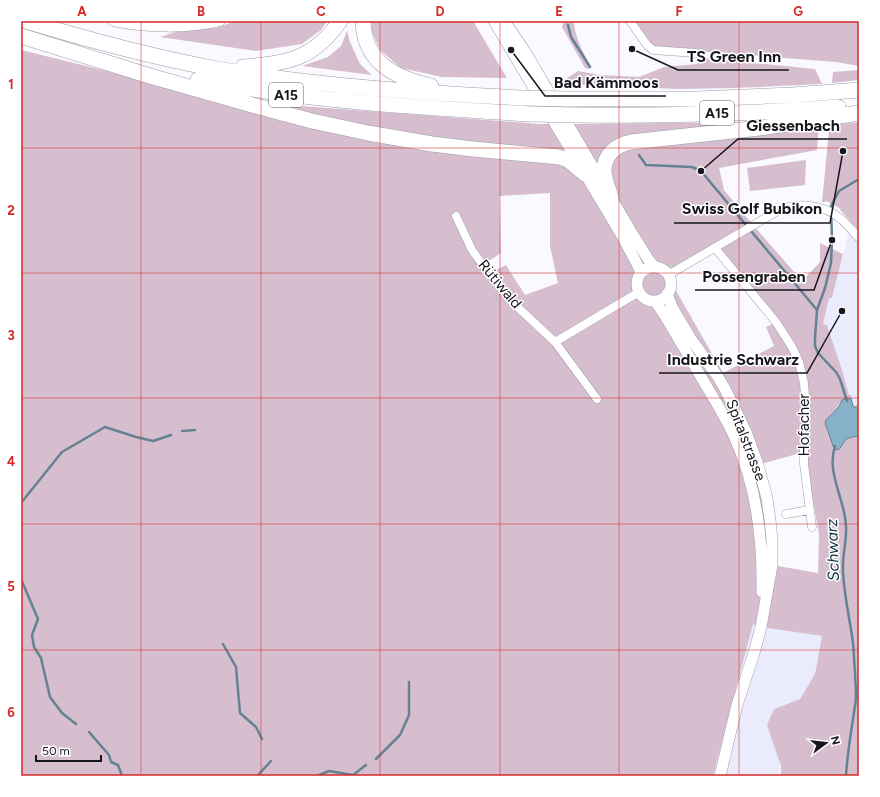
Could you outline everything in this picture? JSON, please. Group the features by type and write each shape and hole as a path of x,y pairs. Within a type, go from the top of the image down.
{"highway":[{"name":"A15","path":"26,21 141,53 216,69 292,80 397,91 523,98 698,99 793,95 859,90"},
{"path":"216,69 273,64 298,57 322,43 332,33 340,21"},
{"path":"363,21 364,33 370,49 380,63 390,71 402,78 419,84 477,96"},
{"name":"A15","path":"21,36 144,70 205,82 320,99 397,106 575,115 698,114 859,106"},
{"path":"45,43 150,76 312,121 368,133 432,144 559,157 585,167"},
{"path":"611,198 605,177 605,164 611,152 622,144 751,129 859,113"}],"main road":[{"path":"494,21 585,167 611,198 646,256 655,267"},
{"path":"504,21 524,50 641,272"},
{"path":"650,267 655,267 665,271 670,285 667,294 655,301 646,299 640,293 637,288 637,283 641,272 650,267"},
{"name":"Spitalstrasse","path":"667,294 672,307 691,339 725,389 746,432 758,465 770,520 772,565 761,627 737,705 720,776"},
{"name":"Spitalstrasse","path":"655,301 724,415 735,438 745,465 755,500 761,542 761,627"}],"street":[{"path":"113,21 169,26 201,25 220,21"},
{"path":"630,21 647,44 654,50 696,53"},
{"path":"668,276 780,210 792,206 812,206 825,209 840,218 859,238"},
{"name":"Rütiwald","path":"456,216 472,250 483,265 511,301 555,342 597,399"},
{"name":"Hofacher","path":"715,248 776,322 792,347 799,362 806,407 804,464 812,527"},
{"path":"555,342 632,296 640,293"},
{"path":"786,514 809,510"}],"shaded area":[{"path":"236,21 327,21 321,30 302,44 256,51 160,37 178,31 216,28"},
{"path":"372,21 473,21 507,78 442,77 401,68 380,50 371,30"},
{"path":"636,21 859,21 859,66 836,62 658,48 653,46 636,24"},
{"path":"565,22 574,23 578,41 591,67 588,69 585,68 562,27"},
{"path":"347,31 350,42 360,64 372,75 302,66 328,57 341,46"},
{"path":"21,50 127,76 263,116 288,105 540,124 746,122 748,135 819,126 817,150 719,168 724,190 802,281 820,262 820,243 843,254 832,298 829,298 823,324 827,325 849,395 851,395 854,406 859,404 859,411 853,406 852,401 849,399 843,399 826,420 825,426 833,446 838,450 844,442 851,437 859,436 859,776 781,776 781,766 767,725 774,709 800,699 815,674 822,636 761,627 753,624 713,776 21,776","holes":["550,193 550,246 558,283 525,295 506,265 490,273 483,265 501,253 499,196","715,248 776,322 766,327 774,346 723,373 668,275","804,452 819,534 818,573 772,565 758,465"]},
{"path":"702,58 815,69 822,84 679,89 558,84 578,71 600,75 639,77 664,67 697,64"},
{"path":"859,70 859,80 832,83 833,72"},
{"path":"859,122 859,231 840,210 841,209 826,201 822,202 829,130 833,131 831,125"},
{"path":"806,160 805,185 750,191 747,168"},
{"path":"850,228 859,238 859,404 854,406 851,395 849,396 827,325 823,324 829,298 832,298"},
{"path":"753,624 761,627 822,636 815,674 800,699 774,709 781,776 713,776"}],"water":[{"path":"847,398 851,399 853,406 859,411 859,436 845,440 838,450 833,446 825,424 826,420 839,406 842,400"}],"waterway":[{"path":"568,25 571,37 590,67"},
{"path":"639,155 646,165 692,167 701,171 817,310"},
{"path":"847,401 840,379 836,372 818,353 815,346 815,338 817,310 825,288 831,263 831,206 839,191 859,179"},
{"path":"21,503 62,452 105,427 153,441 171,435"},
{"path":"182,431 195,430"},
{"name":"Schwarz","path":"835,446 833,456 834,476 843,506 846,526 843,571 853,643 856,692 846,776"},
{"path":"21,579 38,619 32,635 34,647 41,658 50,697 62,713 76,724"},
{"path":"223,644 236,667 240,713 256,727 262,739"},
{"path":"376,759 400,735 409,715 409,682"},
{"path":"89,732 109,755 111,762 118,765 122,776"},
{"path":"260,776 259,774 271,761"},
{"path":"317,776 329,771 353,775 366,765"}],"place":[{"name":"TS Green Inn","path":"632,49"},
{"name":"Bad Kämmoos","path":"511,50"},
{"name":"Swiss Golf Bubikon","path":"843,151"},
{"name":"Giessenbach","path":"701,171"},
{"name":"Possengraben","path":"832,240"},
{"name":"Industrie Schwarz","path":"842,311"}]}
